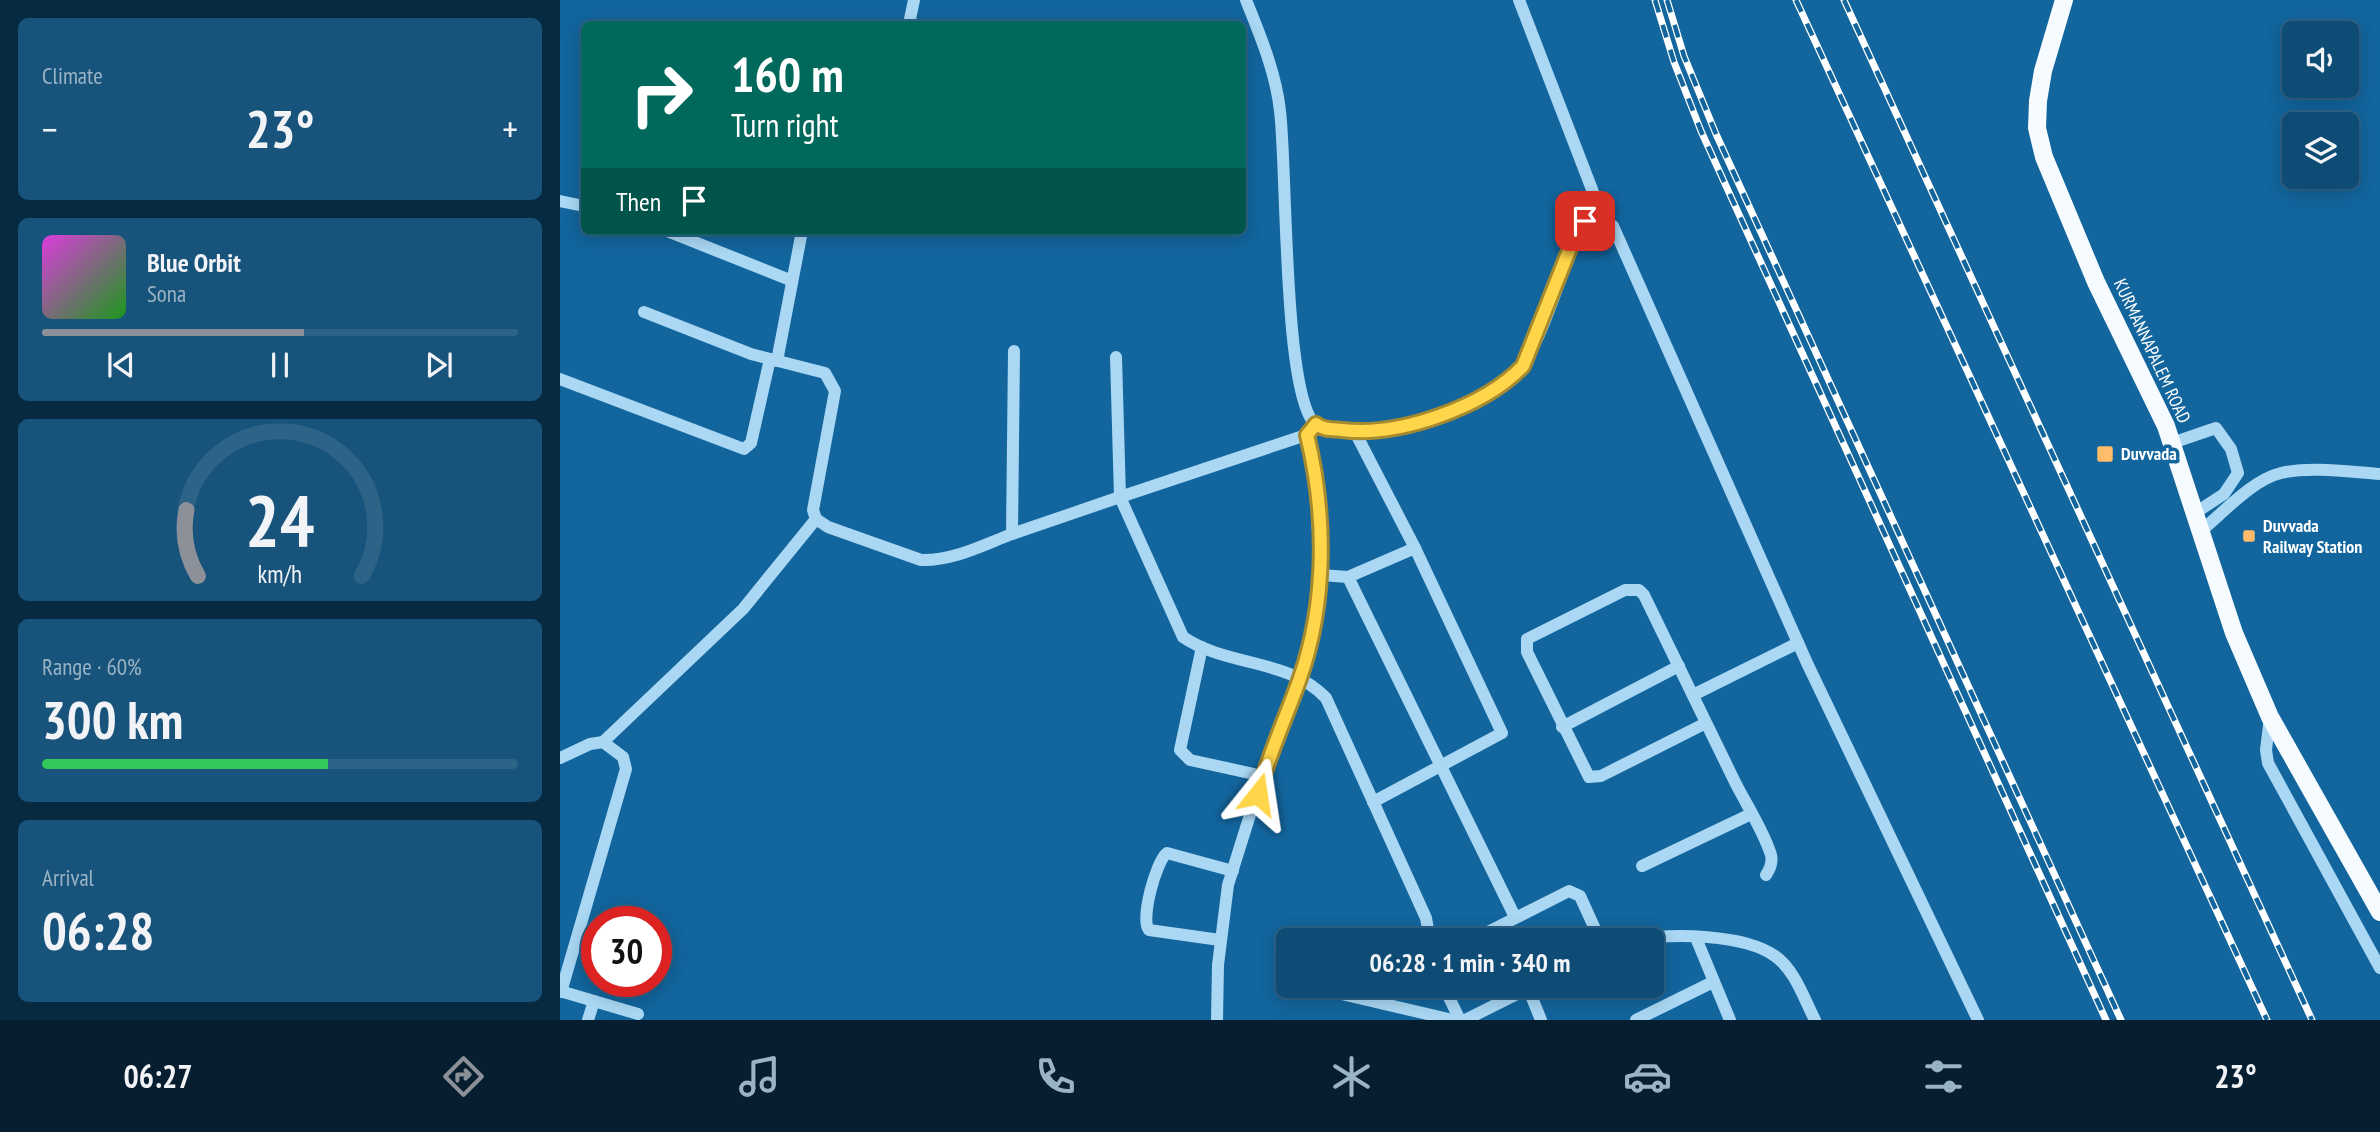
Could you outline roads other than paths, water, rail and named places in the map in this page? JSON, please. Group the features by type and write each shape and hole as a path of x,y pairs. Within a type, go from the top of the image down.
{"main road":[{"name":"KURMANNAPALEM ROAD","path":"2064,0 2043,71 2037,128 2044,157 2096,282 2172,443 2234,633 2270,717 2380,912"}],"street":[{"path":"910,21 914,0"},
{"path":"1246,0 1273,77 1280,109 1289,277 1298,375 1303,405 1316,424 1321,428 1355,432 1397,427 1458,408 1506,383 1523,366 1538,335 1578,228 1585,221 1595,218 1613,226 1710,450 1798,643 1978,1020"},
{"path":"1519,0 1593,192 1595,218"},
{"path":"560,201 581,205"},
{"path":"677,235 790,281"},
{"path":"560,379 744,449 751,443 801,235"},
{"path":"644,312 773,360 825,373 835,391 812,501 816,519 828,527 921,560 936,560 961,554 1012,534 1307,435 1316,424"},
{"path":"1012,534 1014,351"},
{"path":"1116,358 1120,497 1177,629 1183,637 1202,647 1300,677 1326,698 1426,918 1428,928"},
{"path":"2172,443 2216,428 2231,449 2238,473 2224,494 2195,513"},
{"path":"1355,432 1415,548 1502,733 1373,802"},
{"path":"1217,1020 1220,940 1233,871 1270,748 1300,677 1321,575 1314,471 1307,435"},
{"path":"2201,531 2261,483 2279,474 2300,471 2380,474"},
{"path":"560,758 590,744 603,742 743,609 816,519"},
{"path":"1321,575 1348,577 1415,548"},
{"path":"1348,577 1515,917"},
{"path":"1706,723 1594,778 1584,772 1562,727 1527,652 1527,639 1625,590 1639,590 1679,666 1771,856 1770,869 1766,875"},
{"path":"1693,695 1798,643"},
{"path":"1202,647 1180,750 1191,760 1263,776"},
{"path":"1562,727 1679,666"},
{"path":"2270,717 2266,750 2268,763 2380,968"},
{"path":"603,742 624,757 624,781 561,991 638,1014"},
{"path":"1642,866 1751,814"},
{"path":"1220,940 1149,930 1144,919 1160,862 1167,853 1233,871"},
{"path":"1494,928 1560,894 1575,891 1594,928"},
{"path":"1696,937 1730,1020"},
{"path":"1664,939 1696,937 1745,942 1774,955 1789,970 1815,1020"},
{"path":"1636,1020 1649,1017 1713,982"},
{"path":"1359,998 1453,1020"},
{"path":"1450,998 1462,1020 1508,998"},
{"path":"1534,998 1541,1020"},
{"path":"588,1020 594,1001"}],"railway":[{"path":"1655,0 1674,62 1701,131 2106,1020"},
{"path":"1667,0 1684,56 1716,134 2121,1020"},
{"path":"1796,0 2267,1020"},
{"path":"1844,0 2312,1020"}],"place":[{"name":"Duvvada","path":"2105,454"},
{"name":"Duvvada Railway Station","path":"2249,536"}]}
